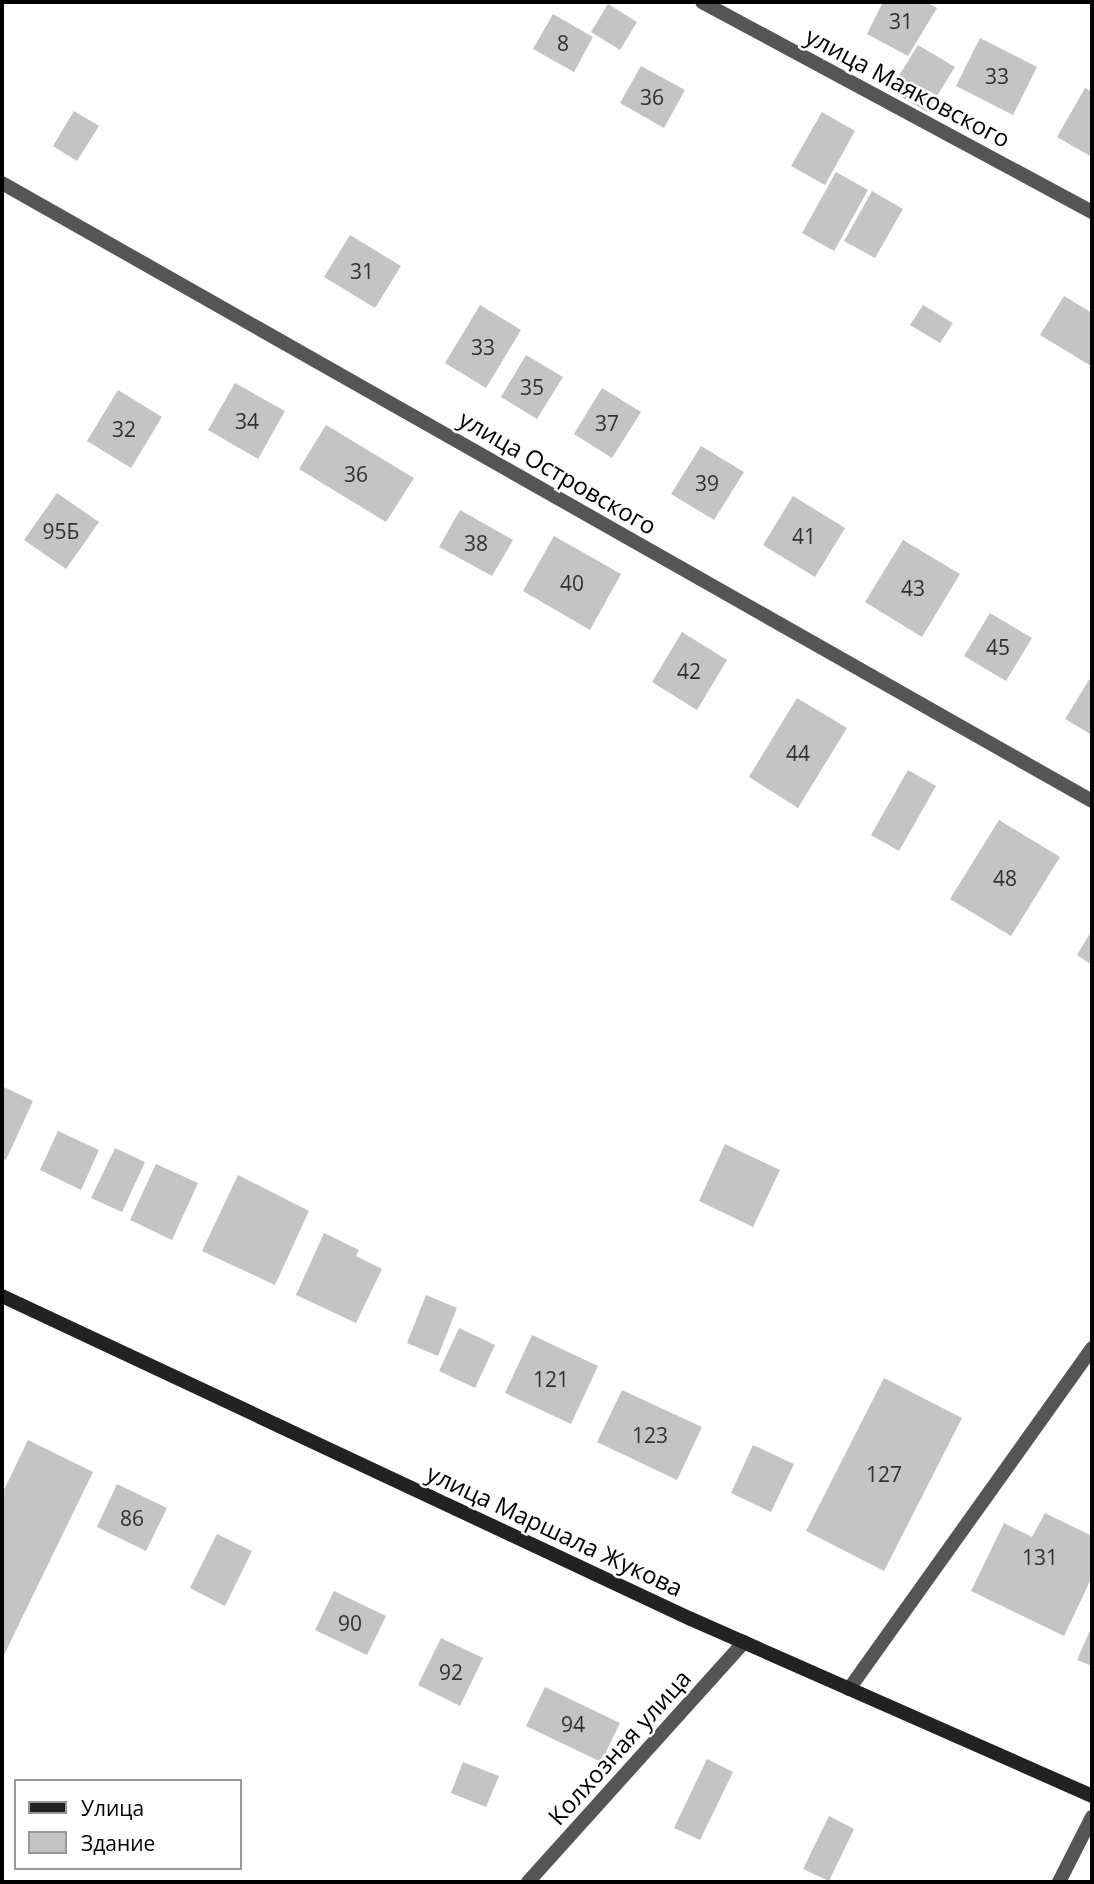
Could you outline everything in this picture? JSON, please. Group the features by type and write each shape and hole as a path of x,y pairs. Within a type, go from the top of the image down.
{"main road":[{"name":"улица Маршала Жукова","path":"2,1296 744,1642 1092,1796"}],"street":[{"name":"улица Маяковского","path":"702,2 1092,212"},
{"name":"улица Островского","path":"2,183 1092,801"},
{"path":"849,1689 1092,1348"},
{"name":"Колхозная улица","path":"528,1882 744,1642"},
{"path":"1059,1882 1092,1817"}],"building":[{"path":"883,2 926,2 937,8 908,56 867,34"},
{"path":"608,4 637,22 620,50 591,32"},
{"path":"553,14 593,37 574,72 533,49"},
{"path":"980,38 1037,67 1013,115 956,86"},
{"path":"918,45 955,67 927,112 890,90"},
{"path":"641,66 685,90 664,128 620,103"},
{"path":"1085,88 1092,92 1092,157 1057,137"},
{"path":"74,111 99,126 77,161 53,146"},
{"path":"822,112 855,131 825,185 791,166"},
{"path":"836,172 868,190 834,251 802,233"},
{"path":"872,191 903,209 875,258 844,241"},
{"path":"350,235 401,266 375,308 324,277"},
{"path":"1064,296 1092,313 1091,366 1040,335"},
{"path":"480,305 521,330 486,388 445,363"},
{"path":"923,305 953,323 940,343 910,325"},
{"path":"526,355 563,377 537,419 501,397"},
{"path":"235,383 285,411 258,459 208,430"},
{"path":"602,388 641,412 612,458 574,434"},
{"path":"118,390 162,417 131,468 87,441"},
{"path":"326,425 414,478 386,522 299,469"},
{"path":"701,446 744,472 714,520 671,494"},
{"path":"57,493 99,522 66,569 24,540"},
{"path":"793,496 845,528 815,577 763,545"},
{"path":"460,510 513,540 492,576 439,547"},
{"path":"554,536 621,574 590,630 523,591"},
{"path":"903,540 960,574 922,637 865,602"},
{"path":"990,613 1032,638 1006,681 964,656"},
{"path":"682,632 727,660 697,710 652,682"},
{"path":"1092,675 1092,735 1065,719"},
{"path":"797,698 847,728 798,808 749,777"},
{"path":"908,770 936,786 899,851 871,835"},
{"path":"999,820 1060,857 1011,936 950,899"},
{"path":"1092,930 1092,965 1077,955"},
{"path":"2,1086 33,1101 6,1160 2,1158"},
{"path":"58,1131 99,1150 81,1190 40,1170"},
{"path":"725,1144 780,1170 753,1227 699,1201"},
{"path":"115,1148 145,1162 122,1212 91,1198"},
{"path":"156,1164 198,1183 172,1240 130,1220"},
{"path":"238,1175 309,1211 275,1285 202,1251"},
{"path":"324,1233 359,1250 356,1256 382,1269 356,1323 296,1295"},
{"path":"426,1295 457,1308 438,1356 407,1343"},
{"path":"459,1328 495,1345 475,1388 439,1371"},
{"path":"532,1335 598,1366 571,1424 505,1393"},
{"path":"884,1378 962,1418 884,1571 806,1531"},
{"path":"622,1390 702,1427 677,1480 597,1442"},
{"path":"28,1440 93,1472 2,1659 2,1494"},
{"path":"753,1445 794,1464 771,1512 731,1493"},
{"path":"117,1484 167,1508 146,1551 97,1527"},
{"path":"1045,1513 1092,1536 1092,1577 1064,1636 971,1591 1004,1523 1032,1537"},
{"path":"217,1534 252,1551 225,1606 190,1588"},
{"path":"334,1591 386,1616 367,1655 315,1630"},
{"path":"1092,1626 1092,1666 1077,1660"},
{"path":"441,1638 483,1658 460,1706 418,1685"},
{"path":"545,1687 620,1723 601,1762 526,1726"},
{"path":"707,1759 733,1772 700,1840 674,1828"},
{"path":"463,1762 499,1776 486,1807 451,1793"},
{"path":"829,1816 854,1829 829,1881 803,1869"}]}
